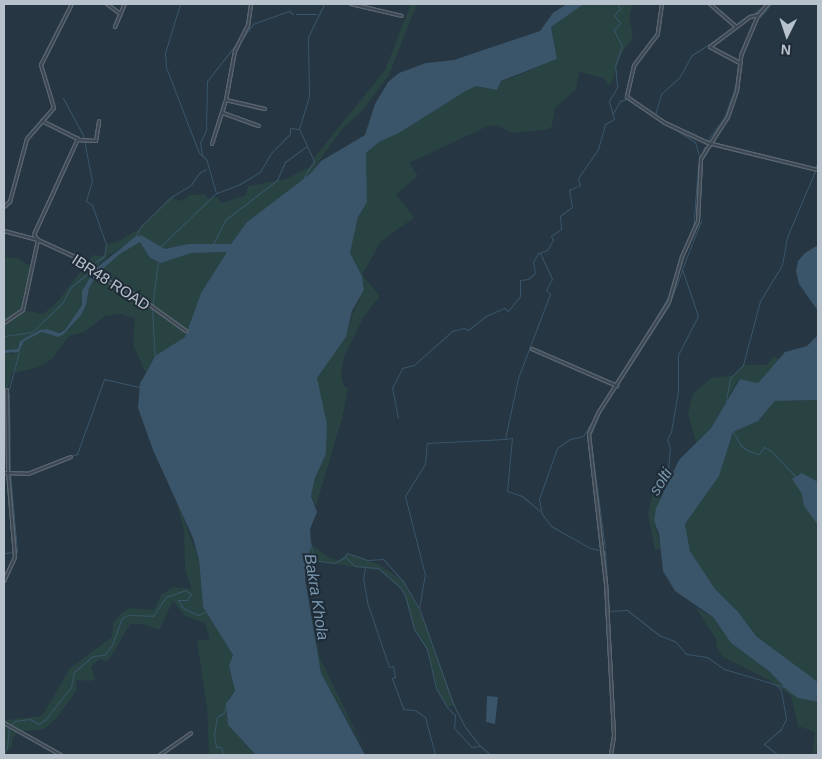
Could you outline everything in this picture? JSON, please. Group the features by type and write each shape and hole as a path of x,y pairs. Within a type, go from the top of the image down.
{"street":[{"path":"4,207 10,202 27,139 54,108 40,65 72,4"},
{"path":"107,4 120,14"},
{"path":"115,27 125,4"},
{"path":"212,144 223,113 235,51 248,26 250,4"},
{"path":"351,4 402,16"},
{"path":"662,4 658,34 634,66 626,97 665,124 710,143 818,170"},
{"path":"710,4 736,27"},
{"path":"610,755 614,734 606,584 588,438 599,412 669,302 682,257 697,226 700,163 710,143 728,117 741,63 759,15 768,4"},
{"path":"741,63 710,48 750,17 759,15"},
{"path":"226,100 265,109"},
{"path":"223,113 259,126"},
{"path":"42,121 78,140 96,141 99,121"},
{"path":"4,323 23,310 38,240 34,235 78,140"},
{"name":"IBR48 ROAD","path":"4,231 38,240 94,268 116,287 136,295 186,331"},
{"path":"532,349 617,386"},
{"path":"4,581 16,557 8,472 7,390"},
{"path":"4,473 30,473 71,457"},
{"path":"4,723 61,755"},
{"path":"160,755 192,733"}],"green space":[{"path":"411,4 417,4 389,75 362,111 342,129 310,174 247,222 231,244 188,244 165,249 141,235 109,255 95,269 82,291 82,305 65,330 55,333 47,329 21,341 18,349 4,350 4,257 18,258 31,267 23,310 43,314 58,301 93,255 104,256 106,244 117,242 139,229 171,197 181,201 190,195 204,194 209,199 217,197 222,203 246,195 248,186 286,179 313,165 313,159 385,70"},
{"path":"584,4 633,4 629,17 633,37 622,53 611,83 608,86 604,78 579,72 576,89 555,108 552,126 549,129 512,133 497,125 488,126 409,163 418,176 396,194 414,218 381,241 362,275 380,296 364,316 344,357 341,375 344,387 348,387 343,415 316,506 311,496 315,478 326,454 327,433 317,378 346,337 353,312 364,291 364,284 350,253 358,217 367,202 366,153 379,142 399,133 476,86 497,90 501,82 557,59 551,27"},
{"path":"140,242 150,258 161,263 191,253 228,252 201,293 185,337 155,356 146,373 133,345 135,318 121,314 105,316 84,332 69,336 52,359 36,368 12,373 7,390 4,389 4,353 13,354 24,341 42,332 54,336 70,329 86,305 89,288 98,273 120,254"},
{"path":"773,356 779,359 758,383 739,379 711,428 696,442 688,414 693,394 711,378 735,375 743,365 767,365"},
{"path":"818,400 818,682 756,636 739,613 715,589 690,551 685,524 719,476 733,432 758,421 775,401"},
{"path":"652,495 660,498 654,521 661,548 655,550 648,514"},
{"path":"176,499 199,560 203,607 233,655 229,665 235,691 229,698 228,725 256,755 209,755 207,708 197,641 210,639 205,623 185,616 173,601 159,630 143,624 130,624 110,658 106,661 100,659 91,667 95,679 91,681 76,680 77,690 56,719 44,729 18,732 12,740 12,746 4,755 5,720 42,716 70,668 112,637 113,623 120,614 129,608 154,610 161,595 174,587 192,589 185,570 184,530"},
{"path":"311,544 328,557 339,561 347,553 378,564 403,581 423,617 455,706 446,706 436,688 427,649 414,629 405,595 400,587 379,568 375,570 319,562 309,553"},
{"path":"305,575 320,658 367,755 321,673"},
{"path":"695,607 713,617 731,643 770,672 788,691 818,702 818,747 815,755 812,755 815,732 798,726 791,696 771,681 723,657 717,648 716,639"}],"water":[{"path":"584,4 551,27 557,59 501,81 497,90 476,86 399,133 379,142 366,153 367,202 358,217 350,253 362,276 364,290 352,311 346,337 317,378 327,424 326,454 315,478 311,496 317,512 310,529 311,544 305,579 321,673 365,755 256,755 228,725 226,704 235,691 229,665 233,655 203,607 199,560 193,538 153,450 138,408 140,383 155,356 185,337 201,293 227,252 191,253 161,263 150,258 140,242 120,254 98,273 89,288 86,305 81,315 64,334 58,337 42,332 24,341 19,352 4,353 4,350 18,349 20,341 40,330 47,329 59,333 65,330 82,305 82,291 95,269 135,237 141,235 165,249 188,244 231,244 247,222 310,174 321,161 365,135 375,104 388,82 399,73 426,63 454,60 540,31 553,13 565,5"},
{"path":"818,245 818,311 799,284 796,271 798,261 805,253"},
{"path":"818,335 818,400 775,401 758,421 733,432 719,476 685,524 690,551 715,589 739,613 756,636 818,682 818,702 798,698 788,691 770,672 731,643 713,617 675,591 663,571 659,534 654,521 656,508 679,460 711,428 740,379 758,383 785,352 807,346"},
{"path":"802,473 818,482 818,525 804,506 802,494 792,479"},
{"path":"487,696 498,697 495,724 486,722"}],"waterway":[{"path":"160,247 216,193 206,159 199,153 166,67 165,53 180,4"},
{"path":"304,177 314,161 299,129 309,96 308,37 324,4"},
{"path":"398,418 392,388 402,368 414,365 452,331 464,328 468,330 486,316 504,308 508,311 520,296 520,280 528,279 535,273 533,262 538,253 547,250 553,240 551,236 561,229 560,216 572,207 569,190 580,185 578,178 598,149 605,124 614,119 609,101 617,87 615,66 622,46 614,30 620,23 614,15 620,9 618,4"},
{"path":"751,16 766,4"},
{"path":"760,17 771,4"},
{"path":"242,39 253,24 289,11 293,14"},
{"path":"296,14 317,14"},
{"path":"739,61 755,17"},
{"path":"655,115 661,94 679,78 692,55 727,33"},
{"path":"202,155 200,143 206,130 207,81 237,43"},
{"path":"737,79 738,63"},
{"path":"734,88 737,81"},
{"path":"707,141 724,118 734,90"},
{"path":"63,98 83,135 92,181 86,201 92,205 106,244 104,256 93,264"},
{"path":"613,113 620,101 627,99 695,142 699,155"},
{"path":"217,193 240,184 260,172 271,153 290,134 290,128 299,129"},
{"path":"213,244 225,220 277,180 285,162 306,147"},
{"path":"693,230 698,166 704,147"},
{"path":"816,167 818,157"},
{"path":"135,237 141,226 171,197 191,185 199,173 206,169"},
{"path":"726,401 730,378 743,365 760,301 782,265 787,237 815,171"},
{"name":"solti","path":"667,481 670,448 667,439 671,432 678,391 678,355 698,316 682,269 701,221"},
{"path":"677,271 689,240"},
{"path":"540,253 552,279 546,290 550,294 518,378 505,439 512,438 507,491 522,496 540,511"},
{"path":"155,359 152,308 158,261"},
{"path":"4,336 32,332 62,303 71,287 92,270"},
{"path":"590,436 600,412 668,307 682,270"},
{"path":"633,357 671,292"},
{"path":"9,389 19,352"},
{"path":"9,393 10,471 28,473 77,454 104,379 139,387"},
{"path":"612,390 583,436 570,439 557,448 539,499 542,514 551,526 590,548 605,551 609,611 627,610 659,635 676,642 686,654 707,657 724,669 784,687"},
{"path":"733,432 741,446 749,451 759,454 764,447 770,450 796,477"},
{"path":"480,746 465,727 452,701 419,608 425,575 405,496 425,464 427,443 505,439"},
{"path":"591,443 605,548"},
{"path":"8,574 17,551 10,474"},
{"name":"Bakra Khola","path":"310,541 313,557 319,561 334,563 345,557 355,566 378,568 400,587 405,595 414,629 427,649 436,688 447,707 455,715 454,728 472,747 480,746 491,755"},
{"path":"4,553 14,552"},
{"path":"345,557 347,553 367,560 383,559 403,581 418,607"},
{"path":"365,568 363,578 368,605 389,667 393,666 395,677 392,678 403,709 415,710 425,717 435,755"},
{"path":"4,753 7,748 9,726 15,721 30,719 38,724 45,720 71,687 74,672 93,656 104,655 112,645 122,618 128,615 153,616 166,597 185,590 191,594 187,600 178,600 183,608 198,615 205,612"},
{"path":"775,684 781,690 786,719 781,729 764,744 778,755"},
{"path":"223,755 221,747 216,747 214,735 217,717 224,713 227,701"}]}
